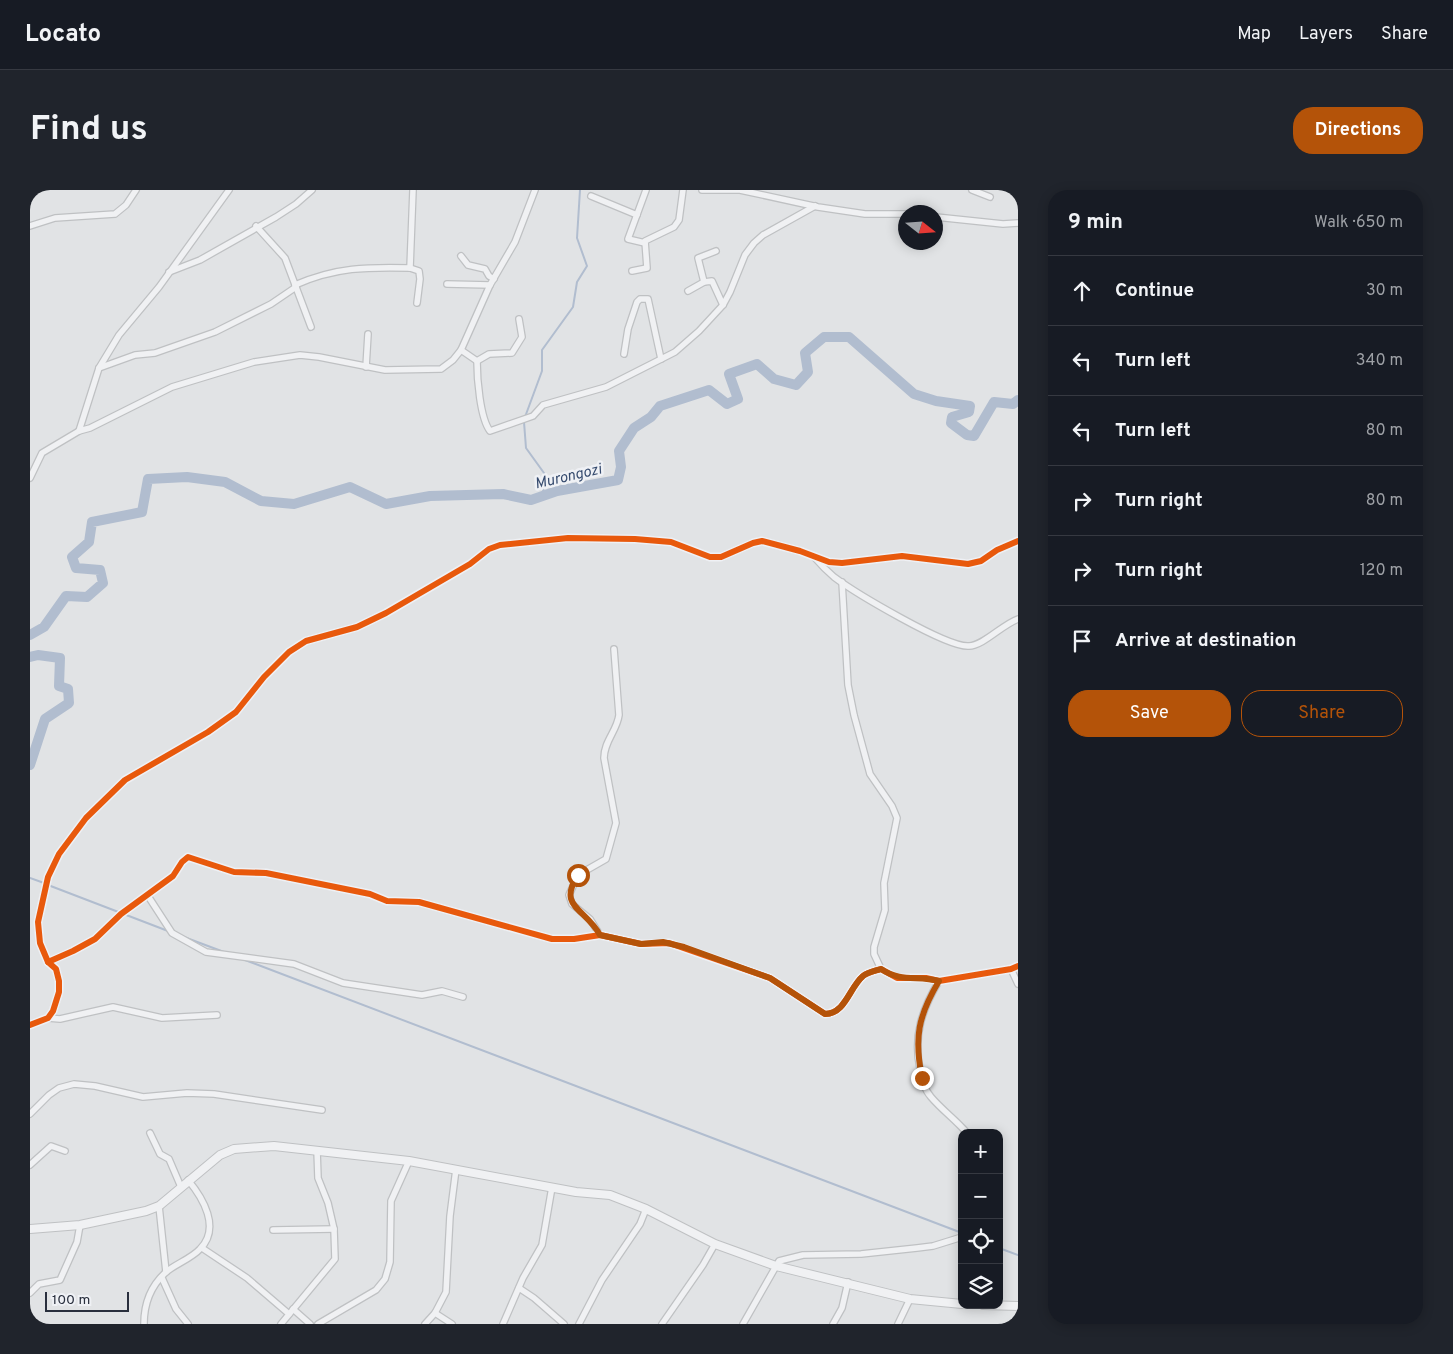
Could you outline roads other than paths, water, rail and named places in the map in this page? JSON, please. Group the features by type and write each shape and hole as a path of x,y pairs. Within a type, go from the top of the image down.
{"street":[{"path":"30,226 60,217 115,214 126,205 136,190"},
{"path":"79,431 99,368 119,336 170,272 223,193 229,190"},
{"path":"170,272 200,260 296,204 312,190"},
{"path":"410,268 413,190"},
{"path":"30,478 39,456 79,431 90,428 172,388 254,362 300,355 385,370 441,369 454,360 461,350 490,285 515,242 535,190"},
{"path":"645,243 628,239 646,190"},
{"path":"632,270 647,268 645,243 648,239 674,228 679,220 683,190"},
{"path":"702,190 740,190 815,206 865,214 898,214"},
{"path":"972,190 990,197"},
{"path":"591,196 637,215"},
{"path":"477,360 478,381 485,420 490,431 495,431 533,416 543,405 606,387 675,352 699,331 723,305 745,255 754,243 763,235 815,206"},
{"path":"943,218 1003,224 1018,223"},
{"path":"256,226 283,254 311,327"},
{"path":"704,282 698,258 716,251"},
{"path":"461,256 468,265 485,269 489,276 494,278"},
{"path":"99,368 134,355 155,353 215,332 271,304 296,286 313,277 348,268 410,268 418,271 420,279 417,303"},
{"path":"688,291 704,282 712,281 723,305"},
{"path":"447,284 490,285"},
{"path":"624,354 628,329 638,302 640,299 648,299 661,359"},
{"path":"461,350 471,359 477,360 489,354 512,354 522,337 519,319"},
{"path":"366,368 368,334"},
{"path":"48,1018 57,1001 60,981 56,968 48,962 40,943 38,922 48,877 59,854 86,818 126,780 208,732 236,712 278,662 306,640 357,627 386,613 470,564 489,549 500,545 568,538 635,539 671,542 710,557 721,557 752,543 762,541 800,551 815,558 842,563 902,556 968,564 981,561 997,550 1018,541"},
{"path":"815,558 827,572 842,582 911,622 966,647 974,646 1010,622 1018,619"},
{"path":"842,582 848,685 854,715 870,774 892,806 897,818 884,883 884,910 874,946 874,954 881,969 897,978 926,978 939,981 1011,969 1018,966"},
{"path":"600,935 590,919 572,904 569,895 578,875 606,858 616,823 604,758 604,750 618,724 619,715 614,649"},
{"path":"48,962 95,939 121,914 173,876 182,862 188,857 234,872 266,873 370,894 387,901 419,902 552,939 574,939 600,935 641,944 663,942 684,947 770,978 825,1014 832,1014 840,1009 864,975 881,969"},
{"path":"148,896 172,933 206,952 294,964 343,983 422,995 442,991 463,997"},
{"path":"1011,969 1018,984"},
{"path":"939,981 917,1030 918,1061 922,1078 931,1098 962,1129"},
{"path":"30,1025 48,1018 60,1018 113,1007 162,1018 217,1015"},
{"path":"30,1114 59,1088 74,1084 95,1086 143,1097 187,1093 214,1094 322,1110"},
{"path":"150,1134 160,1154 169,1159 181,1187"},
{"path":"30,1166 51,1146 66,1151"},
{"path":"30,1229 80,1225 134,1214 159,1206 213,1159 234,1149 274,1146 409,1161 552,1187 610,1195 646,1209 715,1244 776,1266 848,1282 910,1299 958,1304"},
{"path":"282,1324 291,1311 332,1265 335,1254 334,1229 328,1204 318,1178 317,1150"},
{"path":"318,1324 376,1290 385,1279 390,1262 391,1201 409,1161"},
{"path":"425,1324 435,1313 446,1292 450,1216 456,1170"},
{"path":"144,1324 149,1294 166,1272 174,1269 202,1248 208,1232 207,1210 204,1200 188,1180"},
{"path":"503,1324 519,1288 542,1245 552,1187"},
{"path":"159,1206 166,1272"},
{"path":"579,1324 602,1280 640,1224 646,1209"},
{"path":"30,1293 38,1284 60,1280 77,1242 80,1225"},
{"path":"273,1230 334,1229"},
{"path":"743,1324 779,1261 794,1256 861,1254 933,1246 958,1237"},
{"path":"662,1324 703,1265 715,1244"},
{"path":"202,1248 248,1278 310,1324"},
{"path":"162,1278 176,1308 188,1324"},
{"path":"833,1324 842,1308 848,1282"},
{"path":"519,1288 564,1324"},
{"path":"898,1324 910,1299"},
{"path":"1003,1306 1018,1306"},
{"path":"435,1313 452,1324"}],"waterway":[{"path":"525,417 542,371 542,350 573,307 577,282 587,266 577,238 580,190"},
{"name":"Murongozi","path":"30,635 44,627 66,596 87,597 103,583 100,570 76,568 72,557 89,542 92,522 142,512 148,479 187,477 225,482 261,501 294,504 350,487 386,504 430,496 503,494 531,500 557,491 618,480 621,467 619,451 634,428 651,417 660,406 709,390 727,404 738,399 729,374 757,364 774,379 796,385 808,372 805,353 824,337 849,337 914,394 936,401 970,406 969,412 952,417 951,423 967,435 974,436 994,402 1013,404 1018,400"},
{"path":"524,422 526,448 544,473 543,495"},
{"name":"Murongozi","path":"30,657 38,655 60,658 59,686 68,689 69,703 45,719 30,765"},
{"path":"30,878 44,883"},
{"path":"48,885 168,931"},
{"path":"184,937 224,952"},
{"path":"245,960 958,1231"},
{"path":"1003,1249 1018,1255"}]}
